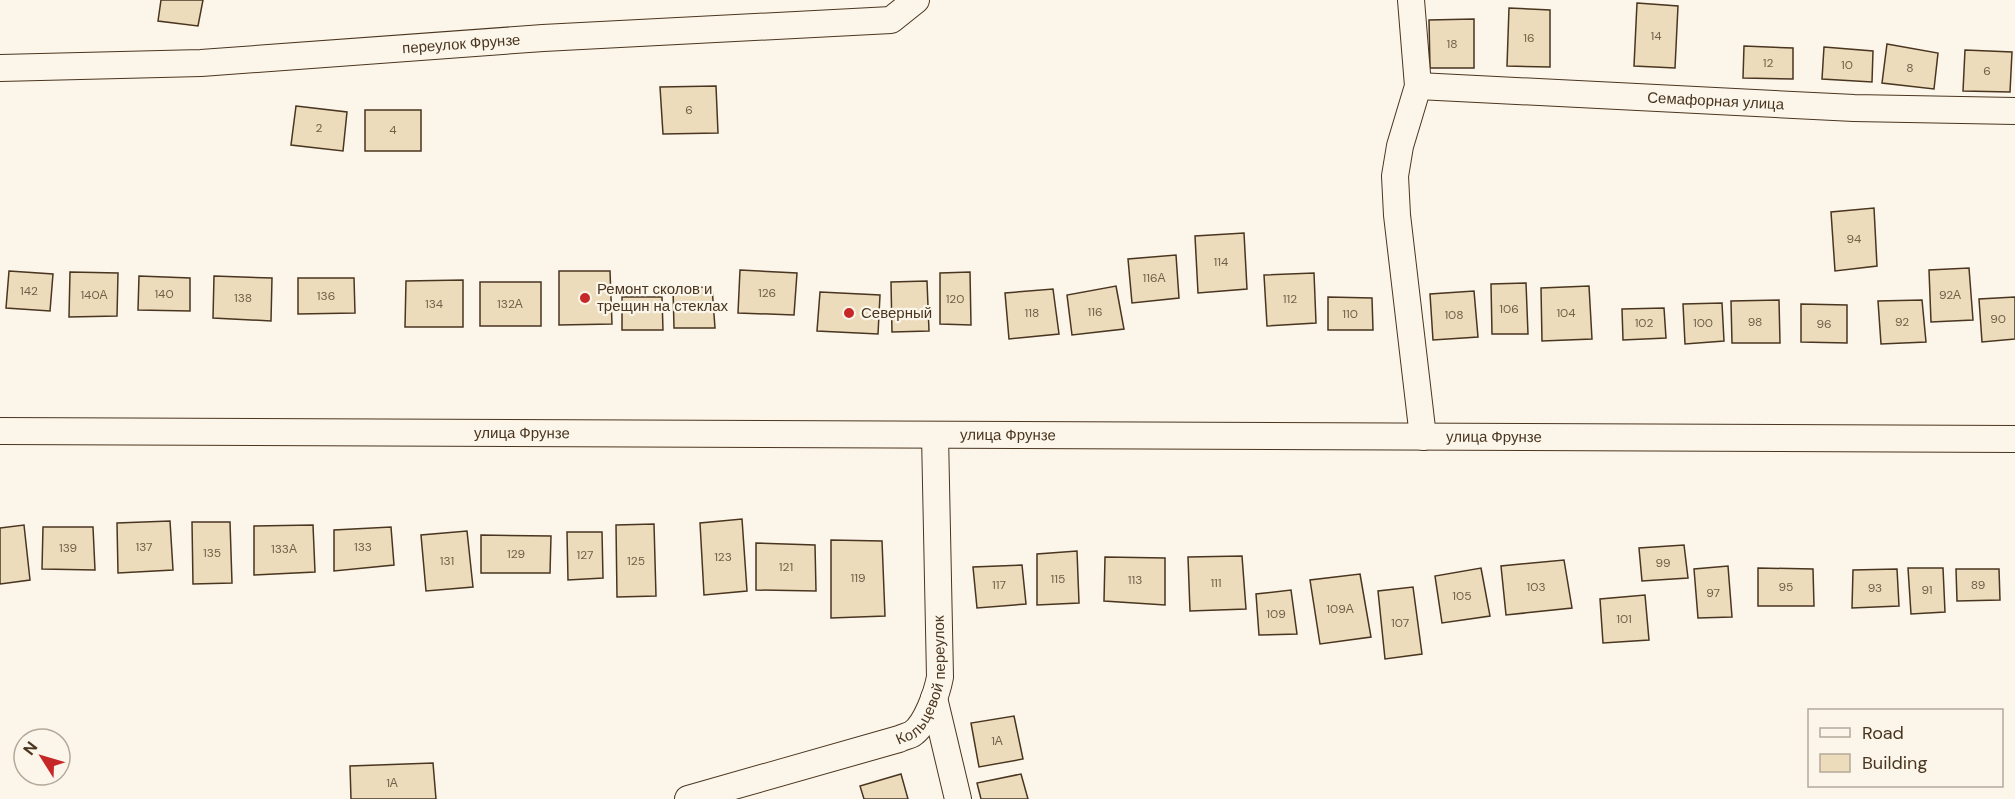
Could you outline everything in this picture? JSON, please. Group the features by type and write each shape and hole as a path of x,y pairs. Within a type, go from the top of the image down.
{"street":[{"name":"переулок Фрунзе","path":"0,68 201,63 543,38 891,20 916,0"},
{"path":"1411,0 1418,86 1400,146 1395,176 1397,215 1423,437"},
{"name":"Семафорная улица","path":"1418,86 1854,108 2015,111"},
{"name":"улица Фрунзе","path":"0,431 2015,440"},
{"name":"Кольцевой переулок","path":"688,799 878,745 913,733 924,719 934,698 940,677 935,435"},
{"path":"934,698 958,799"}],"building":[{"path":"161,0 203,0 198,26 158,21"},
{"path":"1637,3 1678,6 1675,68 1634,66"},
{"path":"1509,8 1550,10 1550,67 1507,66"},
{"path":"1474,19 1474,68 1430,68 1429,20"},
{"path":"1887,44 1938,53 1934,89 1882,83"},
{"path":"1744,46 1793,48 1793,79 1743,78"},
{"path":"1824,47 1873,51 1872,82 1822,79"},
{"path":"1965,50 2012,52 2010,92 1963,91"},
{"path":"716,86 718,133 663,134 660,87"},
{"path":"296,106 347,112 343,151 291,145"},
{"path":"365,110 421,110 421,151 365,151"},
{"path":"1874,208 1877,266 1835,271 1831,212"},
{"path":"1244,233 1247,289 1198,293 1195,236"},
{"path":"1176,255 1179,298 1132,303 1128,259"},
{"path":"1969,268 1973,320 1931,322 1929,270"},
{"path":"740,270 797,273 794,315 738,313"},
{"path":"9,271 53,274 50,311 6,308"},
{"name":"Ремонт сколов и трещин на стеклах","path":"559,271 610,271 612,324 559,325"},
{"path":"70,272 118,273 117,316 69,317"},
{"path":"970,272 971,325 940,324 940,273"},
{"path":"1314,273 1316,323 1267,326 1264,275"},
{"path":"139,276 190,278 190,311 138,310"},
{"path":"214,276 272,278 271,321 213,318"},
{"path":"298,278 354,278 355,313 298,314"},
{"path":"463,280 463,327 405,327 406,281"},
{"path":"927,281 929,331 892,332 891,282"},
{"path":"480,282 541,282 541,326 480,326"},
{"path":"1526,283 1528,334 1492,334 1491,284"},
{"path":"1116,286 1124,329 1072,335 1067,295"},
{"path":"1589,286 1592,339 1542,341 1541,288"},
{"path":"712,287 715,328 674,328 673,288"},
{"path":"1053,289 1059,334 1009,339 1005,293"},
{"path":"1474,291 1478,337 1433,340 1430,294"},
{"name":"Северный","path":"820,292 880,295 878,334 817,331"},
{"path":"622,297 662,297 663,330 622,330"},
{"path":"1328,297 1372,298 1373,330 1328,330"},
{"path":"2015,297 2015,339 1982,342 1979,299"},
{"path":"1779,300 1780,343 1732,343 1731,301"},
{"path":"1922,300 1926,342 1881,344 1878,301"},
{"path":"1722,303 1724,341 1685,344 1683,304"},
{"path":"1801,304 1847,305 1847,343 1801,342"},
{"path":"1664,308 1666,338 1623,340 1622,309"},
{"path":"742,519 747,591 704,595 700,523"},
{"path":"170,521 173,570 118,573 117,523"},
{"path":"192,522 230,522 232,583 193,584"},
{"path":"654,524 656,596 617,597 616,525"},
{"path":"24,525 30,580 0,584 0,528"},
{"path":"313,525 315,572 254,575 254,526"},
{"path":"43,527 93,527 95,570 42,569"},
{"path":"391,527 394,565 334,571 334,530"},
{"path":"467,531 473,587 426,591 421,535"},
{"path":"567,532 602,532 603,578 568,580"},
{"path":"481,535 551,536 550,573 481,573"},
{"path":"831,540 882,541 885,616 831,618"},
{"path":"756,543 815,545 816,591 756,590"},
{"path":"1684,545 1688,578 1642,581 1639,548"},
{"path":"1077,551 1079,603 1037,605 1037,554"},
{"path":"1242,556 1246,609 1190,611 1188,557"},
{"path":"1105,557 1165,558 1165,605 1104,601"},
{"path":"1564,560 1572,608 1506,615 1501,566"},
{"path":"1022,565 1026,604 977,608 973,567"},
{"path":"1728,566 1732,617 1698,618 1694,569"},
{"path":"1481,568 1490,616 1442,623 1435,576"},
{"path":"1758,568 1813,569 1814,606 1758,606"},
{"path":"1908,568 1943,568 1945,612 1911,614"},
{"path":"1897,569 1899,606 1852,608 1853,570"},
{"path":"1956,569 1999,569 2000,600 1957,601"},
{"path":"1360,574 1371,637 1320,644 1310,580"},
{"path":"1413,587 1422,654 1385,659 1378,591"},
{"path":"1291,590 1297,634 1259,635 1256,594"},
{"path":"1645,595 1649,640 1603,643 1600,599"},
{"path":"1014,716 1023,759 979,767 971,723"},
{"path":"433,763 436,799 351,799 350,766"},
{"path":"901,774 908,799 864,799 860,786"},
{"path":"1021,774 1028,799 981,799 977,783"}],"place":[{"name":"Ремонт сколов и трещин на стеклах","path":"585,298"},
{"name":"Северный","path":"849,313"}]}
